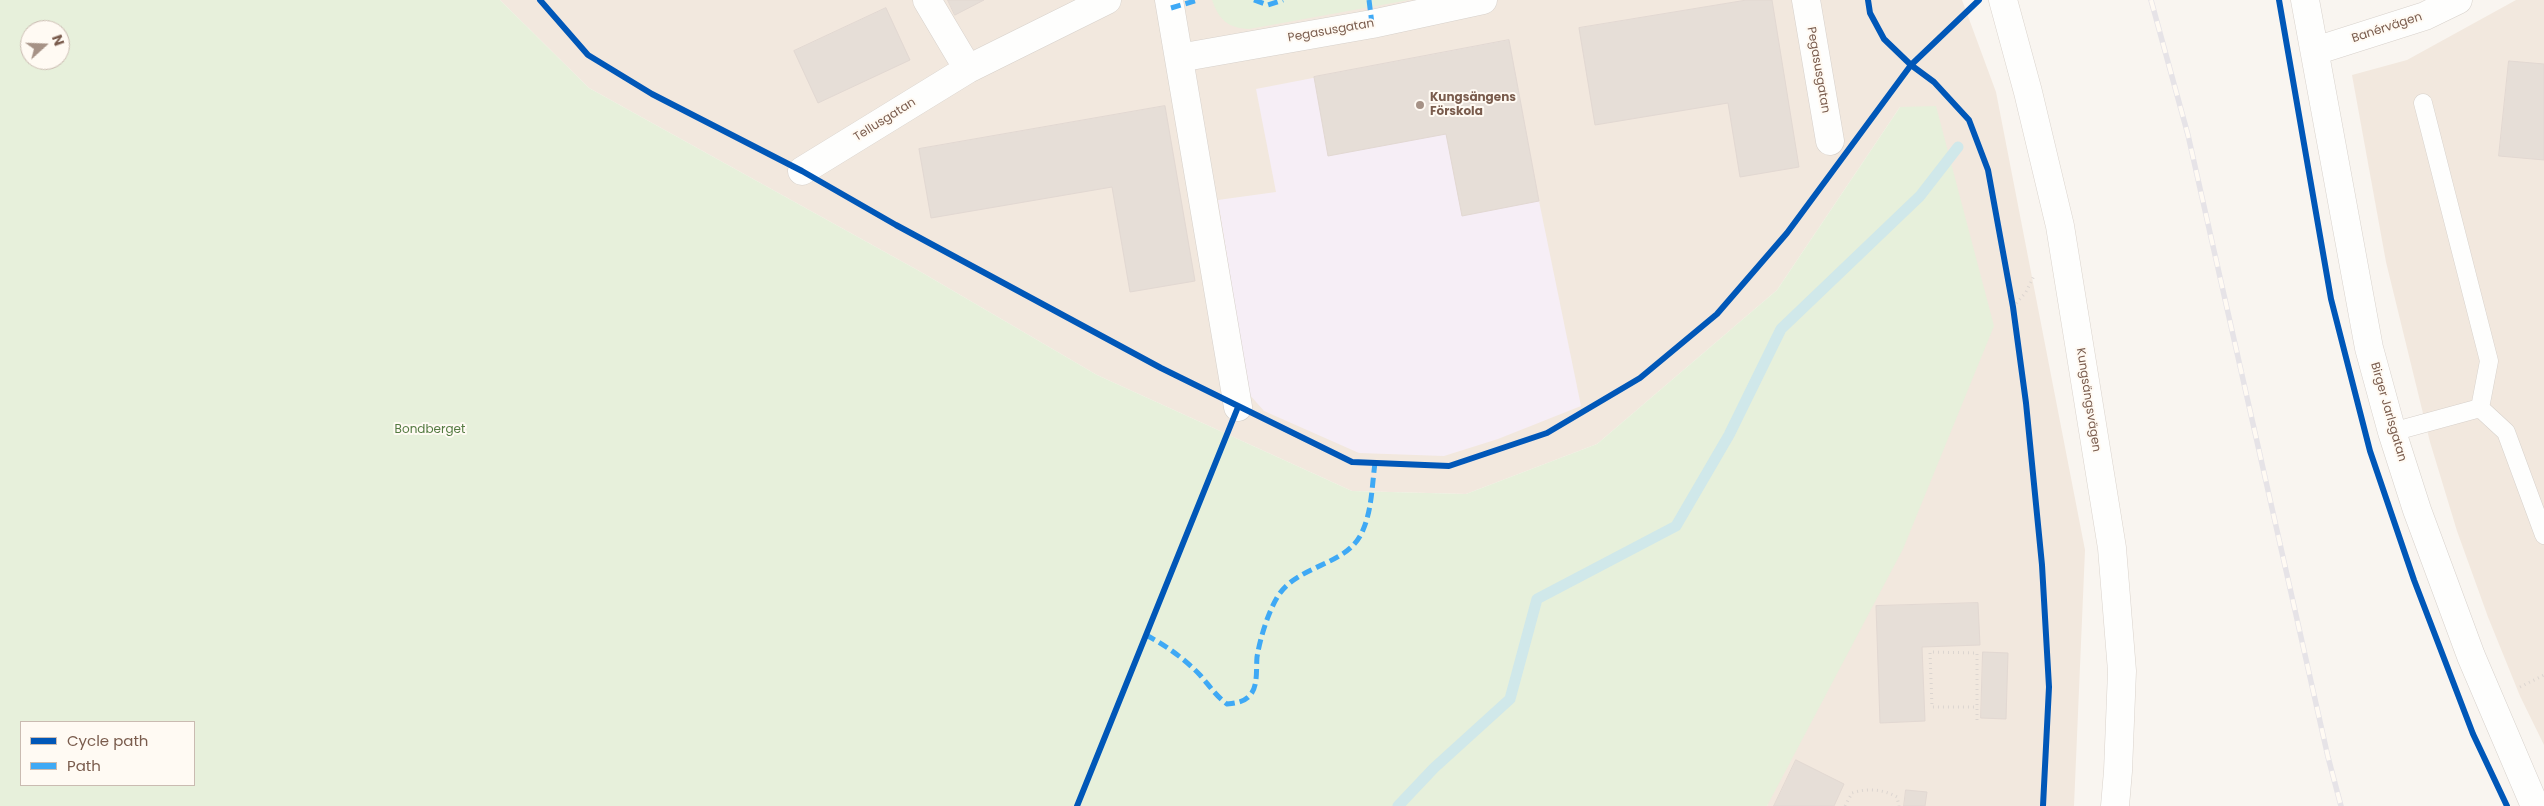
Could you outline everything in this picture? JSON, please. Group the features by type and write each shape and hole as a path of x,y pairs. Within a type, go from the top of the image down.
{"street":[{"path":"928,0 968,69"},
{"name":"Tellusgatan","path":"802,171 968,69 1107,0"},
{"path":"1169,0 1238,407"},
{"name":"Pegasusgatan","path":"1179,58 1372,24 1483,0"},
{"name":"Pegasusgatan","path":"1806,0 1830,141"},
{"name":"Kungsängsvägen","path":"2003,0 2028,92 2060,226 2112,548 2122,671 2115,806"},
{"name":"Birger Jarlsgatan","path":"2305,0 2369,348 2392,432 2417,510 2474,664 2535,806"},
{"name":"Banérvägen","path":"2315,51 2425,16 2458,0"}],"lane":[{"path":"2424,103 2489,361 2480,408"},
{"path":"2392,432 2480,408"},
{"path":"2480,408 2506,432 2544,535"}],"path":[{"path":"1977,720 1978,707 1977,653 1930,652 1932,707 1978,707"},
{"path":"1846,806 1852,793 1864,788 1890,793 1897,797 1899,806"}],"shaded area":[{"path":"500,0 1962,0 1996,92 2085,550 2074,806 1767,806 1900,107 1777,290 1597,444 1466,494 1352,491 1097,375 921,272 589,88"},
{"path":"2516,0 2544,0 2544,745 2520,696 2488,617 2457,531 2430,442 2386,262 2352,75 2407,60"},
{"path":"1509,40 1539,201 1581,406 1498,439 1444,456 1359,453 1264,411 1249,394 1218,200 1276,192 1256,89"}],"green space":[{"name":"Bondberget","path":"0,0 500,0 589,88 921,272 1097,375 1352,491 1466,494 1597,444 1777,290 1900,107 1936,106 1994,326 1903,549 1767,806 0,806"},
{"path":"1212,0 1409,0 1249,29 1235,27 1225,22"}],"building":[{"path":"948,0 984,0 955,15"},
{"path":"1747,0 1772,0 1799,167 1740,177 1728,103 1595,125 1579,28"},
{"path":"886,8 910,60 818,103 794,51"},
{"name":"Kungsängens Förskola","path":"1509,40 1539,201 1462,216 1446,134 1328,156 1314,77"},
{"path":"2509,61 2544,64 2544,160 2499,156"},
{"path":"1165,106 1195,281 1130,292 1112,187 931,218 919,149"},
{"path":"1978,603 1980,645 1922,647 1925,721 1880,723 1876,606"},
{"path":"1983,652 2008,653 2006,719 1981,718"},
{"path":"1796,760 1844,784 1834,806 1774,806"},
{"path":"1906,790 1927,792 1925,806 1904,806"}],"waterway":[{"path":"1398,806 1434,768 1510,699 1537,599 1676,526 1729,435 1781,329 1920,196 1958,147"}],"railway":[{"path":"2151,0 2188,135 2328,757 2341,806"}],"marked path":[{"path":"1171,8 1198,0"},
{"path":"1254,0 1268,5 1283,0"},
{"path":"1369,0 1372,24"},
{"path":"1146,635 1188,663 1227,704 1237,703 1246,699 1255,686 1260,642 1274,602 1287,585 1298,577 1347,551 1356,542 1366,522 1375,463"}],"cycle path":[{"path":"540,0 588,55 652,94 802,171 896,225 1161,368 1352,462 1449,466 1547,433 1640,378 1717,314 1787,233 1911,65 1979,0"},
{"path":"1868,0 1870,13 1884,39 1911,65 1934,82 1969,120 1988,170 2013,307 2026,403 2042,565 2049,687 2043,806"},
{"path":"2279,0 2331,299 2370,451 2414,580 2473,734 2507,806"},
{"path":"1077,806 1238,407"}],"place":[{"name":"Kungsängens Förskola","path":"1420,105"}]}
